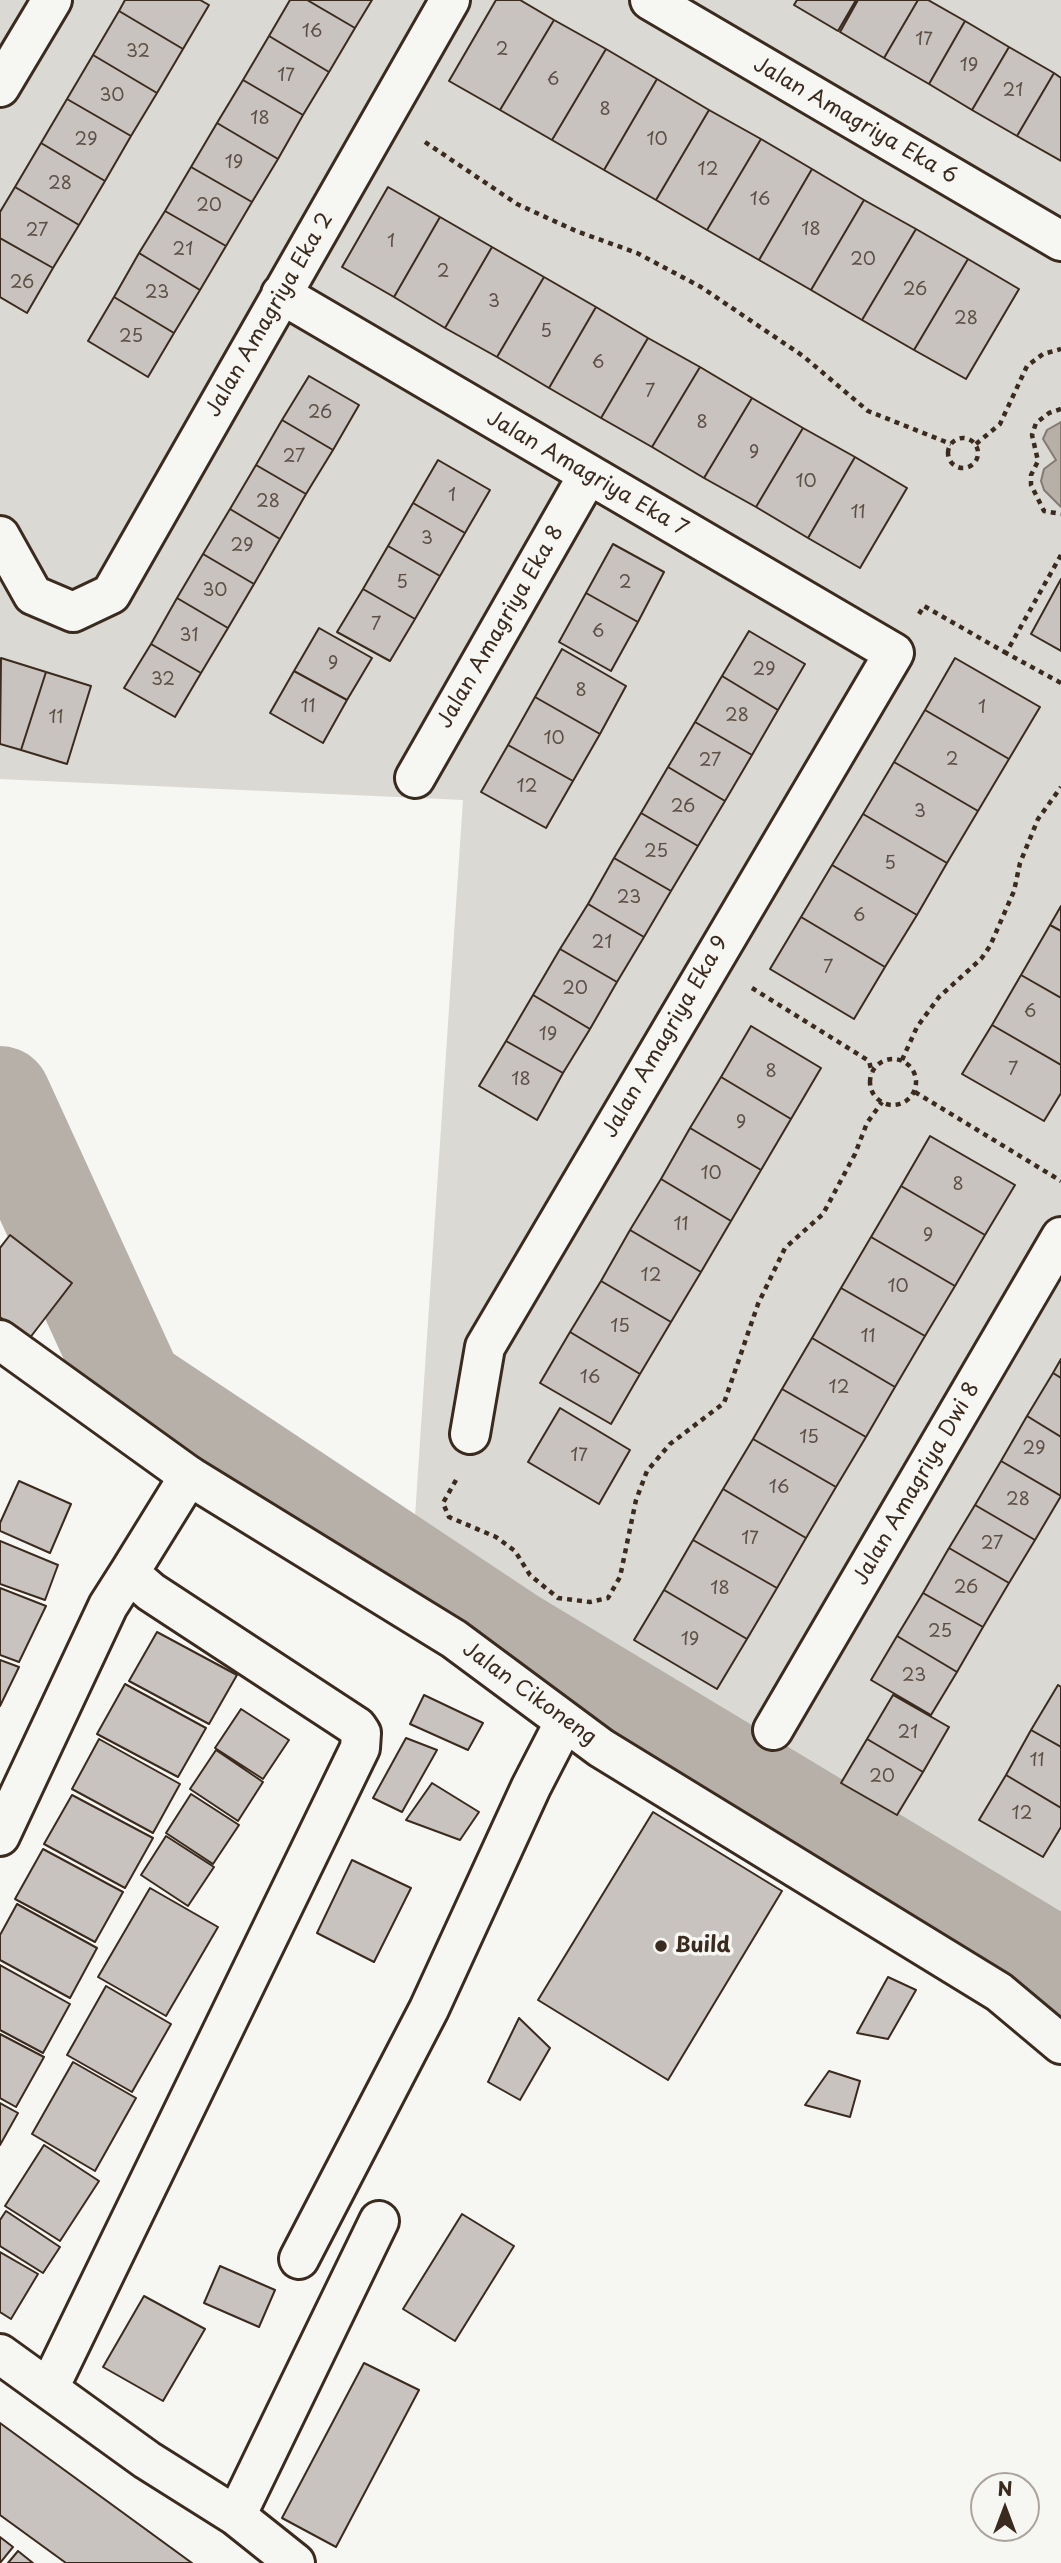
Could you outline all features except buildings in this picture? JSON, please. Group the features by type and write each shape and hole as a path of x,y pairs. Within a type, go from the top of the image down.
{"street":[{"path":"0,88 52,0"},
{"name":"Jalan Amagriya Eka 2","path":"0,536 33,595 73,612 111,594 450,0"},
{"name":"Jalan Amagriya Eka 6","path":"650,0 1061,241"},
{"name":"Jalan Amagriya Eka 7","path":"281,294 894,653"},
{"name":"Jalan Amagriya Eka 8","path":"415,778 588,475"},
{"name":"Jalan Amagriya Eka 9","path":"470,1434 485,1347 894,653"},
{"name":"Jalan Amagriya Dwi 8","path":"773,1730 1061,1237"},
{"name":"Jalan Cikoneng","path":"0,1340 189,1476 454,1639 564,1723 999,1992 1061,2044"},
{"path":"0,1836 108,1606 189,1476"},
{"path":"49,2388 361,1738 357,1727 151,1592 129,1573"},
{"path":"299,2259 429,2009 531,1787 564,1723"},
{"path":"236,2516 379,2221"},
{"path":"0,2354 147,2460 236,2516 295,2563"}],"path":[{"path":"385,117 517,204 576,231 637,253 701,287 803,356 868,411 951,444"},
{"path":"976,444 1000,424 1027,366 1043,354 1061,349"},
{"path":"1061,409 1049,413 1036,423 1032,435 1038,461 1031,475 1031,485 1044,511 1061,514"},
{"path":"963,438 976,444 978,458 966,468 951,464 947,454 951,444 963,438"},
{"path":"1006,653 1061,555"},
{"path":"894,653 924,606 1061,683"},
{"path":"902,1060 916,1027 939,997 981,959 990,946 1014,891 1020,863 1038,819 1061,787"},
{"path":"710,962 869,1061 872,1091 882,1102 897,1105 915,1092"},
{"path":"872,1073 880,1063 894,1058 902,1060 913,1070 915,1092"},
{"path":"915,1092 1061,1181"},
{"path":"470,1434 463,1466 443,1503 449,1517 496,1537 515,1551 530,1575 558,1598 590,1602 608,1598 620,1577 636,1500 647,1471 670,1444 724,1404 758,1304 785,1248 823,1214 855,1154 867,1123 882,1102"}],"shaded area":[{"path":"0,0 1061,0 1061,1945 594,1652 413,1546 463,800 0,779"},
{"path":"1061,422 1061,507 1044,490 1041,481 1044,469 1056,460 1043,439 1047,430"}],"waterway":[{"path":"0,1097 133,1388 512,1640 1061,1971"}],"place":[{"name":"Build","path":"661,1946"}]}
